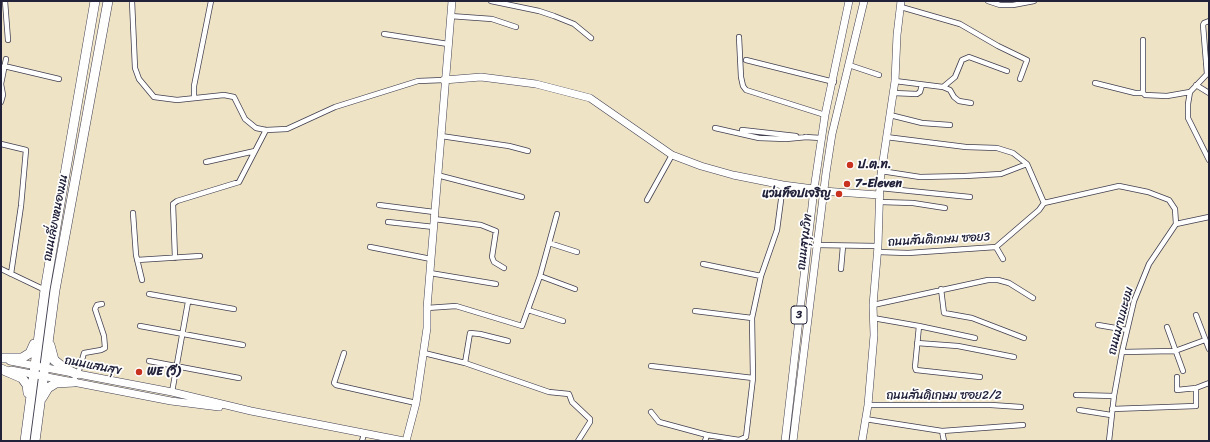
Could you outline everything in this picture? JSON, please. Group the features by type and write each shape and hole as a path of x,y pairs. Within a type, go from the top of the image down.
{"highway":[{"name":"ถนนเลี่ยงหนองมน","path":"25,441 45,290 84,72 95,1"},
{"name":"ถนนเลี่ยงหนองมน","path":"35,441 49,330 108,1"},
{"path":"84,72 96,73"},
{"path":"1,359 15,359 27,356 33,348 39,329"},
{"path":"49,330 50,347 54,360 76,377"},
{"path":"1,369 18,376 25,382 28,389 29,407"},
{"path":"40,401 45,392 51,386 76,377"}],"main road":[{"path":"405,441 416,403 424,353 444,80 452,1"},
{"name":"ถนนสุขุมวิท","path":"785,441 821,138 825,115 834,82 849,1"},
{"name":"ถนนสุขุมวิท","path":"793,441 823,191 839,108 864,1"},
{"path":"862,441 868,405 874,335 873,305 878,249 881,171 895,81 897,35 901,4"},
{"path":"444,80 481,77 528,83 590,98 672,155 701,166 784,185 814,189"},
{"path":"828,105 839,108"},
{"path":"823,191 879,195"},
{"name":"ถนนแสนสุข","path":"1,359 34,370 172,392 363,437 405,441"},
{"name":"ถนนแสนสุข","path":"1,369 34,370"},
{"name":"ถนนแสนสุข","path":"76,377 171,401 251,411"}],"street":[{"path":"5,1 8,40"},
{"path":"132,1 135,68 138,79 154,97 177,100 224,95 234,97 245,119 256,128 266,130 287,129 335,107 418,82 444,80"},
{"path":"194,98 194,86 211,1"},
{"path":"491,1 539,11 554,16 574,24 591,38"},
{"path":"988,1 1000,5 1013,5 1034,1"},
{"path":"901,4 960,24 998,46 1027,60 1020,79"},
{"path":"450,16 492,20 516,27"},
{"path":"1209,22 1205,22 1203,25 1208,73 1190,92 1188,118 1209,160"},
{"path":"384,34 448,44"},
{"path":"739,37 741,78 743,86 746,90 825,115"},
{"path":"1143,40 1143,93"},
{"path":"943,87 955,77 958,67 965,58 969,57 1007,71"},
{"path":"1,102 6,59"},
{"path":"746,60 834,82"},
{"path":"849,65 879,75"},
{"path":"4,66 60,79"},
{"path":"895,81 943,87 950,90 954,97 959,101 971,103"},
{"path":"1095,83 1135,93 1143,93 1147,96 1190,92"},
{"path":"893,93 917,94 920,92 922,85"},
{"path":"1196,85 1209,93"},
{"path":"890,115 922,123 950,125"},
{"path":"715,128 759,138 786,139 807,137"},
{"path":"175,258 173,204 177,201 237,184 266,130"},
{"path":"742,130 821,138"},
{"path":"441,136 509,146 528,151"},
{"path":"886,137 966,147 997,148 1013,153 1027,164 1044,203 1119,186 1148,192 1169,200 1175,209 1176,224 1209,217"},
{"path":"1,144 26,150 21,206 10,274"},
{"path":"206,162 256,150"},
{"path":"647,200 672,155"},
{"path":"881,171 920,177 965,176 1001,174 1027,164"},
{"path":"437,175 522,197"},
{"path":"650,412 659,422 707,435 739,440 746,437 753,378 752,318 761,276 777,230 784,185"},
{"path":"879,195 970,197"},
{"path":"879,195 913,203 945,208"},
{"name":"ถนนสันติเกษม ซอย3","path":"816,245 878,249 908,254 996,247 1039,210 1044,203"},
{"path":"379,205 481,225 496,231 492,258 494,262 504,268"},
{"path":"133,212 137,260 142,280"},
{"path":"427,308 456,306 522,326 540,276 557,214"},
{"path":"388,222 434,228"},
{"name":"ถนนมาบมะยม","path":"1109,441 1114,396 1122,352 1134,301 1149,264 1176,224"},
{"path":"549,243 577,252"},
{"path":"840,269 843,246"},
{"path":"370,247 431,259"},
{"path":"996,247 1003,259"},
{"path":"137,260 200,256"},
{"path":"703,264 761,276"},
{"path":"1,269 45,290"},
{"path":"430,273 496,284"},
{"path":"540,276 575,289"},
{"path":"873,305 988,280 998,280 1010,283 1033,298"},
{"path":"941,289 944,313 972,318 1024,338"},
{"path":"149,294 234,309"},
{"path":"172,392 188,302"},
{"path":"76,377 84,352 101,350 105,348 105,340 95,309 97,305 102,304"},
{"path":"528,310 563,321"},
{"path":"695,311 752,318"},
{"path":"1196,314 1209,349"},
{"path":"873,318 975,338"},
{"path":"1098,325 1127,330"},
{"path":"140,326 243,345"},
{"path":"919,326 915,367 916,370 980,377"},
{"path":"1167,327 1183,371"},
{"path":"465,363 470,333 508,341"},
{"path":"1122,352 1175,351 1206,340"},
{"path":"917,343 958,346 1014,357"},
{"path":"344,352 334,382 336,385 416,403"},
{"path":"424,353 465,363 549,392 569,394 572,402 590,419 590,422 578,441"},
{"path":"149,361 239,378"},
{"path":"651,366 753,378"},
{"path":"1177,377 1177,390 1196,388 1209,383"},
{"path":"1112,409 1196,406 1196,388"},
{"path":"1076,395 1114,396"},
{"name":"ถนนสันติเกษม ซอย2/2","path":"868,405 991,405 1021,407"},
{"path":"1079,410 1111,415"},
{"path":"865,419 942,431 1023,425"},
{"path":"942,431 944,441"},
{"path":"705,441 707,435"}],"place":[{"name":"ป.ต.ท.","path":"850,165"},
{"name":"7-Eleven","path":"847,184"},
{"name":"แว่นท็อปเจริญ","path":"839,194"},
{"name":"WE (วี)","path":"139,372"}]}
